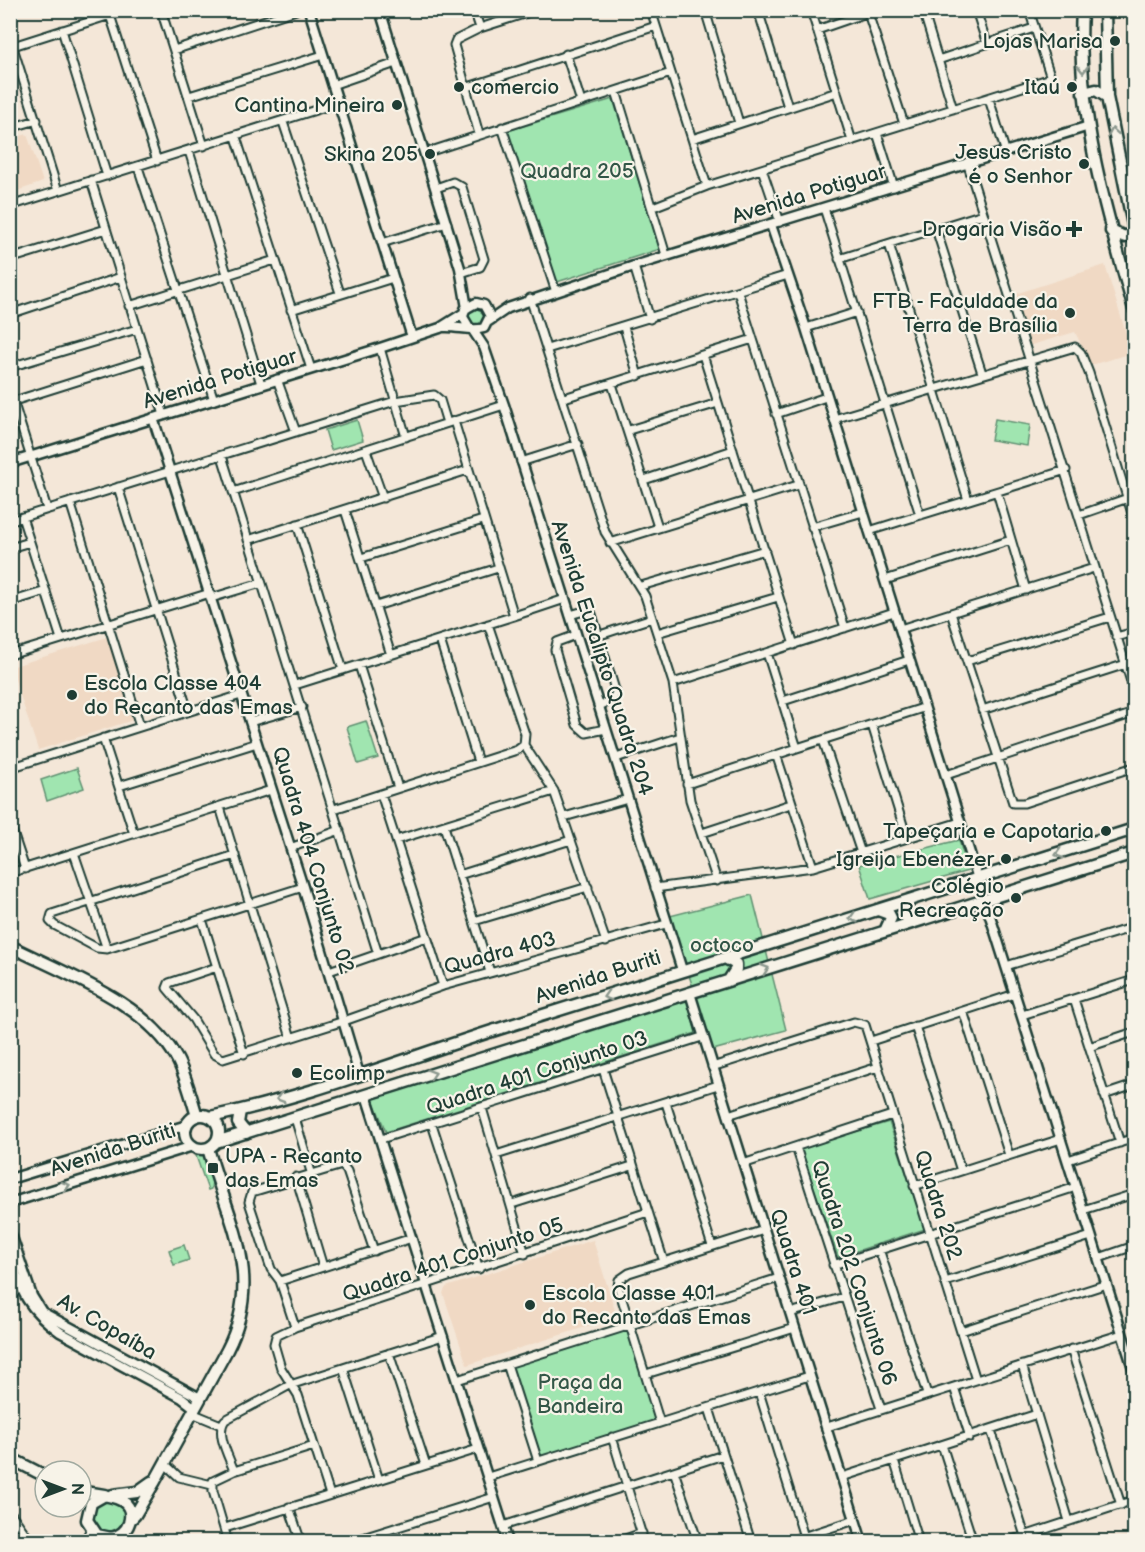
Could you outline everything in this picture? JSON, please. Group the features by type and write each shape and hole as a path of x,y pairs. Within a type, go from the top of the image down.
{"main road":[{"path":"1082,10 1083,93 1101,191 1134,309"},
{"path":"1105,10 1107,97 1133,216 1134,231 1125,237 1111,231"},
{"path":"1083,93 1096,90 1107,97"},
{"name":"Avenida Buriti","path":"1134,830 682,970 639,986 240,1111 210,1117 196,1116 187,1125 186,1134 193,1146 212,1145 1134,853"},
{"path":"910,900 905,916 917,921"},
{"path":"879,910 885,911 891,918 885,932"},
{"path":"10,946 130,1007 150,1022 178,1060 196,1116"},
{"path":"725,958 736,964 736,969 729,980"},
{"path":"639,986 636,991 636,1001 645,1006"},
{"path":"402,1061 413,1069 409,1081"},
{"path":"240,1111 238,1123 246,1133"},
{"path":"156,1478 137,1492 108,1495 91,1503 92,1531 102,1537 111,1538 135,1515 156,1478 193,1411 236,1331 245,1291 243,1263 212,1145 219,1127 210,1117"},
{"path":"10,1458 33,1470"},
{"path":"93,1493 108,1495 123,1501 128,1506 125,1542"}],"street":[{"path":"58,191 12,42 62,30 126,10"},
{"path":"161,10 204,146"},
{"path":"174,50 296,10"},
{"path":"309,10 412,337"},
{"path":"380,10 462,271 469,289 489,312 488,356"},
{"path":"474,10 480,28"},
{"path":"479,134 454,45 458,37 536,10"},
{"path":"651,10 707,186"},
{"path":"705,10 739,123"},
{"path":"758,10 788,107"},
{"path":"811,10 852,141"},
{"path":"923,10 953,109"},
{"path":"976,10 987,44"},
{"path":"653,207 707,186 1051,78 1029,10"},
{"path":"817,30 871,12 904,124"},
{"path":"110,15 157,161"},
{"path":"465,88 656,26"},
{"path":"938,60 1034,28"},
{"path":"62,30 107,176"},
{"path":"566,54 581,102"},
{"path":"189,96 323,55"},
{"path":"332,85 396,63"},
{"path":"425,153 671,73"},
{"path":"616,91 666,255"},
{"path":"692,139 837,93"},
{"path":"989,99 1005,150"},
{"path":"10,206 338,104"},
{"path":"10,128 37,120"},
{"path":"283,122 340,293"},
{"name":"Avenida Potiguar","path":"10,463 440,328 480,330 504,310 534,299 666,255 775,224 1005,150 1089,126"},
{"path":"502,127 556,292"},
{"path":"877,134 894,187"},
{"path":"236,137 311,369"},
{"path":"189,151 261,384"},
{"path":"967,162 1134,691"},
{"path":"138,167 214,400"},
{"path":"762,169 788,275 978,879"},
{"path":"91,180 164,415"},
{"path":"436,188 453,182 462,187 484,259 480,267 462,271"},
{"path":"824,208 920,515"},
{"path":"839,258 983,214"},
{"path":"382,243 447,223"},
{"path":"10,259 106,228"},
{"path":"936,229 982,373"},
{"path":"889,244 968,500"},
{"path":"129,306 275,260"},
{"path":"634,266 650,319"},
{"path":"462,271 464,321 488,356"},
{"path":"547,349 788,275"},
{"path":"10,314 121,278"},
{"path":"291,310 393,278"},
{"path":"738,292 845,628"},
{"path":"534,299 547,349 610,543 641,586 673,683 687,784 717,881"},
{"name":"Avenida Potiguar","path":"440,328 465,310 482,304 499,306 534,299"},
{"path":"806,328 857,312"},
{"path":"624,327 638,376"},
{"path":"10,367 137,329"},
{"path":"564,398 753,339"},
{"path":"834,419 1071,346 1078,349 1089,373 1134,520"},
{"path":"380,348 406,437"},
{"path":"703,355 794,645"},
{"name":"Avenida Eucalipto Quadra 204","path":"488,356 682,970"},
{"path":"14,401 147,359"},
{"path":"278,379 296,432"},
{"path":"612,384 629,430 658,527"},
{"path":"10,391 47,508"},
{"path":"10,521 395,401 434,395 440,400 450,422 468,470 514,616"},
{"path":"776,414 826,397"},
{"path":"629,430 718,403"},
{"path":"233,492 504,405"},
{"name":"Quadra 404 Conjunto 02","path":"153,418 303,887 359,1074"},
{"path":"521,462 578,444"},
{"path":"366,450 383,498"},
{"path":"644,480 733,450"},
{"path":"222,456 378,954"},
{"path":"248,540 468,470"},
{"path":"869,531 1065,470"},
{"path":"610,543 798,485"},
{"path":"118,487 188,711"},
{"path":"996,492 1026,590"},
{"path":"1079,515 1128,498"},
{"path":"70,502 140,726"},
{"path":"345,510 391,655"},
{"path":"812,527 862,512"},
{"path":"22,517 61,639"},
{"path":"361,558 483,520"},
{"path":"297,524 343,670"},
{"path":"885,580 1011,540"},
{"path":"10,549 30,542"},
{"path":"641,586 765,550"},
{"path":"376,606 498,568"},
{"path":"900,629 1094,568"},
{"path":"10,655 157,609 261,583"},
{"path":"10,602 46,591"},
{"path":"657,633 778,597"},
{"path":"295,685 565,599"},
{"path":"570,615 584,611 592,614 600,635 616,693 612,700 599,706"},
{"path":"673,683 894,612"},
{"path":"951,613 1010,800 1018,804 1134,767"},
{"path":"967,661 1110,617"},
{"path":"600,635 652,618"},
{"path":"488,624 525,734 524,745 554,791 606,942"},
{"path":"1116,637 1134,632"},
{"path":"576,635 558,642 555,650 577,725 586,733 606,729"},
{"path":"440,639 478,762"},
{"path":"767,653 797,748"},
{"path":"783,701 909,660"},
{"path":"982,710 1126,664"},
{"path":"359,665 398,788"},
{"path":"10,768 241,695"},
{"path":"250,722 302,707"},
{"path":"687,784 923,708"},
{"path":"946,775 1134,713"},
{"path":"872,725 908,838"},
{"path":"615,758 680,737"},
{"path":"103,738 134,834"},
{"path":"823,741 861,853"},
{"path":"119,786 257,743"},
{"path":"334,809 517,750 524,745"},
{"path":"777,756 813,867"},
{"path":"10,873 271,790"},
{"path":"396,840 554,791"},
{"path":"381,794 443,986"},
{"path":"564,817 628,799"},
{"path":"702,833 791,804"},
{"path":"220,807 291,1038"},
{"path":"656,888 813,867 960,822"},
{"path":"11,826 25,869"},
{"path":"444,826 490,972"},
{"path":"290,848 340,830"},
{"path":"459,875 571,840"},
{"path":"74,853 88,901 107,949"},
{"path":"235,855 88,901 52,914 50,921 54,926 97,948 107,949 303,887"},
{"path":"474,921 588,887"},
{"path":"985,900 1134,1371"},
{"path":"202,919 244,1054"},
{"name":"Quadra 403","path":"217,967 169,983 167,988 193,1019 216,1057 223,1059 344,1021 443,986 666,924"},
{"path":"1006,966 1134,928"},
{"path":"329,971 427,937"},
{"path":"1022,1015 1134,980"},
{"name":"Quadra 401","path":"690,993 862,1542"},
{"path":"712,1067 858,1021 865,1025 871,1041 1015,994"},
{"path":"1074,999 1120,1143"},
{"path":"963,1011 1009,1155"},
{"path":"915,1026 961,1171"},
{"path":"1089,1047 1134,1032"},
{"name":"Quadra 401 Conjunto 03","path":"381,1139 702,1037"},
{"name":"Quadra 202","path":"871,1041 892,1115 976,1380"},
{"path":"728,1115 878,1067"},
{"path":"603,1069 664,1262"},
{"path":"496,1155 718,1085"},
{"path":"1104,1095 1134,1085"},
{"path":"366,1095 508,1542"},
{"path":"666,1103 712,1246"},
{"path":"482,1108 525,1254"},
{"path":"743,1164 892,1115"},
{"path":"295,1118 311,1172"},
{"path":"432,1124 479,1269"},
{"name":"Avenida Buriti","path":"10,1179 187,1125"},
{"path":"1068,1160 1134,1138"},
{"path":"914,1186 1061,1139"},
{"name":"Avenida Buriti","path":"10,1203 193,1146"},
{"name":"Quadra 202 Conjunto 06","path":"796,1147 881,1409"},
{"path":"295,1327 280,1281 271,1269 250,1197 255,1190 337,1164 345,1167 374,1251"},
{"path":"512,1204 632,1166"},
{"path":"296,1177 323,1267"},
{"path":"833,1265 1076,1187"},
{"path":"1083,1210 1134,1194"},
{"name":"Quadra 401 Conjunto 05","path":"290,1384 285,1377 274,1344 276,1336 295,1327 428,1286 648,1212"},
{"path":"660,1423 618,1286 619,1280 629,1273 764,1230"},
{"name":"Av. Copaíba","path":"10,1231 32,1296 42,1312 200,1398"},
{"path":"945,1282 1091,1236"},
{"path":"280,1281 412,1238"},
{"path":"1099,1258 1134,1246"},
{"path":"879,1250 927,1394"},
{"name":"Av. Copaíba","path":"10,1257 27,1303 42,1319 60,1332 182,1398 193,1411"},
{"path":"457,1380 779,1278"},
{"path":"961,1330 1107,1284"},
{"path":"790,1313 844,1297"},
{"path":"646,1374 795,1328"},
{"path":"826,1427 1122,1334"},
{"path":"234,1471 221,1433 221,1425 225,1420 290,1384 443,1336"},
{"path":"1071,1349 1121,1505"},
{"path":"389,1353 426,1465"},
{"path":"507,1364 538,1461"},
{"path":"1022,1365 1069,1521"},
{"path":"343,1368 379,1480"},
{"path":"488,1477 809,1376"},
{"path":"290,1384 298,1395 330,1495"},
{"path":"954,1387 969,1437"},
{"path":"759,1392 804,1537"},
{"path":"709,1408 751,1542"},
{"path":"193,1411 221,1425"},
{"path":"842,1477 1038,1414"},
{"path":"991,1430 1025,1536"},
{"path":"612,1437 644,1542"},
{"path":"942,1445 973,1542"},
{"path":"228,1542 212,1485 216,1478 314,1446"},
{"path":"225,1528 478,1449"},
{"path":"503,1526 723,1455"},
{"path":"894,1460 920,1542"},
{"path":"164,1463 179,1477 212,1485"},
{"path":"674,1471 698,1542"},
{"path":"350,1542 494,1497"},
{"path":"1006,1542 1134,1500"},
{"path":"289,1508 301,1542"},
{"path":"11,1514 31,1542"},
{"path":"787,1542 855,1520"},
{"path":"84,1542 92,1531"},
{"path":"617,1542 642,1533"}],"shaded area":[{"path":"27,134 43,182 11,193 11,139"},
{"name":"FTB - Faculdade da Terra de Brasília","path":"1105,265 1132,353 1091,365 1075,332 1028,346 1015,294"},
{"name":"Escola Classe 404 do Recanto das Emas","path":"107,637 133,720 38,750 11,667"},
{"name":"Escola Classe 401 do Recanto das Emas","path":"593,1240 617,1317 467,1365 443,1293 446,1287"}],"green space":[{"name":"Quadra 205","path":"613,99 660,249 557,282 504,132"},
{"path":"472,306 484,308 487,320 478,327 469,325 466,314"},
{"path":"995,419 1030,425 1027,446 991,440"},
{"path":"357,420 363,440 331,450 325,430"},
{"path":"366,721 378,758 358,764 347,727"},
{"path":"77,768 84,788 47,801 41,780"},
{"path":"959,840 968,871 870,899 859,865"},
{"name":"octoco","path":"752,895 786,1030 713,1050 670,916"},
{"path":"687,1000 696,1033 386,1132 372,1097"},
{"path":"889,1122 925,1229 838,1257 800,1148"},
{"path":"204,1153 212,1181 211,1189 208,1190 196,1156"},
{"path":"184,1245 189,1260 174,1265 169,1250"},
{"name":"Praça da Bandeira","path":"629,1329 657,1420 540,1458 510,1366"},
{"path":"101,1501 115,1501 124,1510 124,1524 115,1533 101,1533 92,1524 93,1509"}],"place":[{"name":"Lojas Marisa","path":"1115,41"},
{"name":"comercio","path":"459,87"},
{"name":"Itaú","path":"1072,87"},
{"name":"Cantina Mineira","path":"397,105"},
{"name":"Skina 205","path":"430,154"},
{"name":"Jesus Cristo é o Senhor","path":"1084,164"},
{"name":"Drogaria Visão","path":"1074,229"},
{"name":"FTB - Faculdade da Terra de Brasília","path":"1070,313"},
{"name":"Escola Classe 404 do Recanto das Emas","path":"72,695"},
{"name":"Tapeçaria e Capotaria","path":"1106,831"},
{"name":"Igreija Ebenézer","path":"1006,859"},
{"name":"Colégio Recreação","path":"1016,898"},
{"name":"Ecolimp","path":"297,1073"},
{"name":"UPA - Recanto das Emas","path":"213,1168"},
{"name":"Escola Classe 401 do Recanto das Emas","path":"530,1305"}]}
